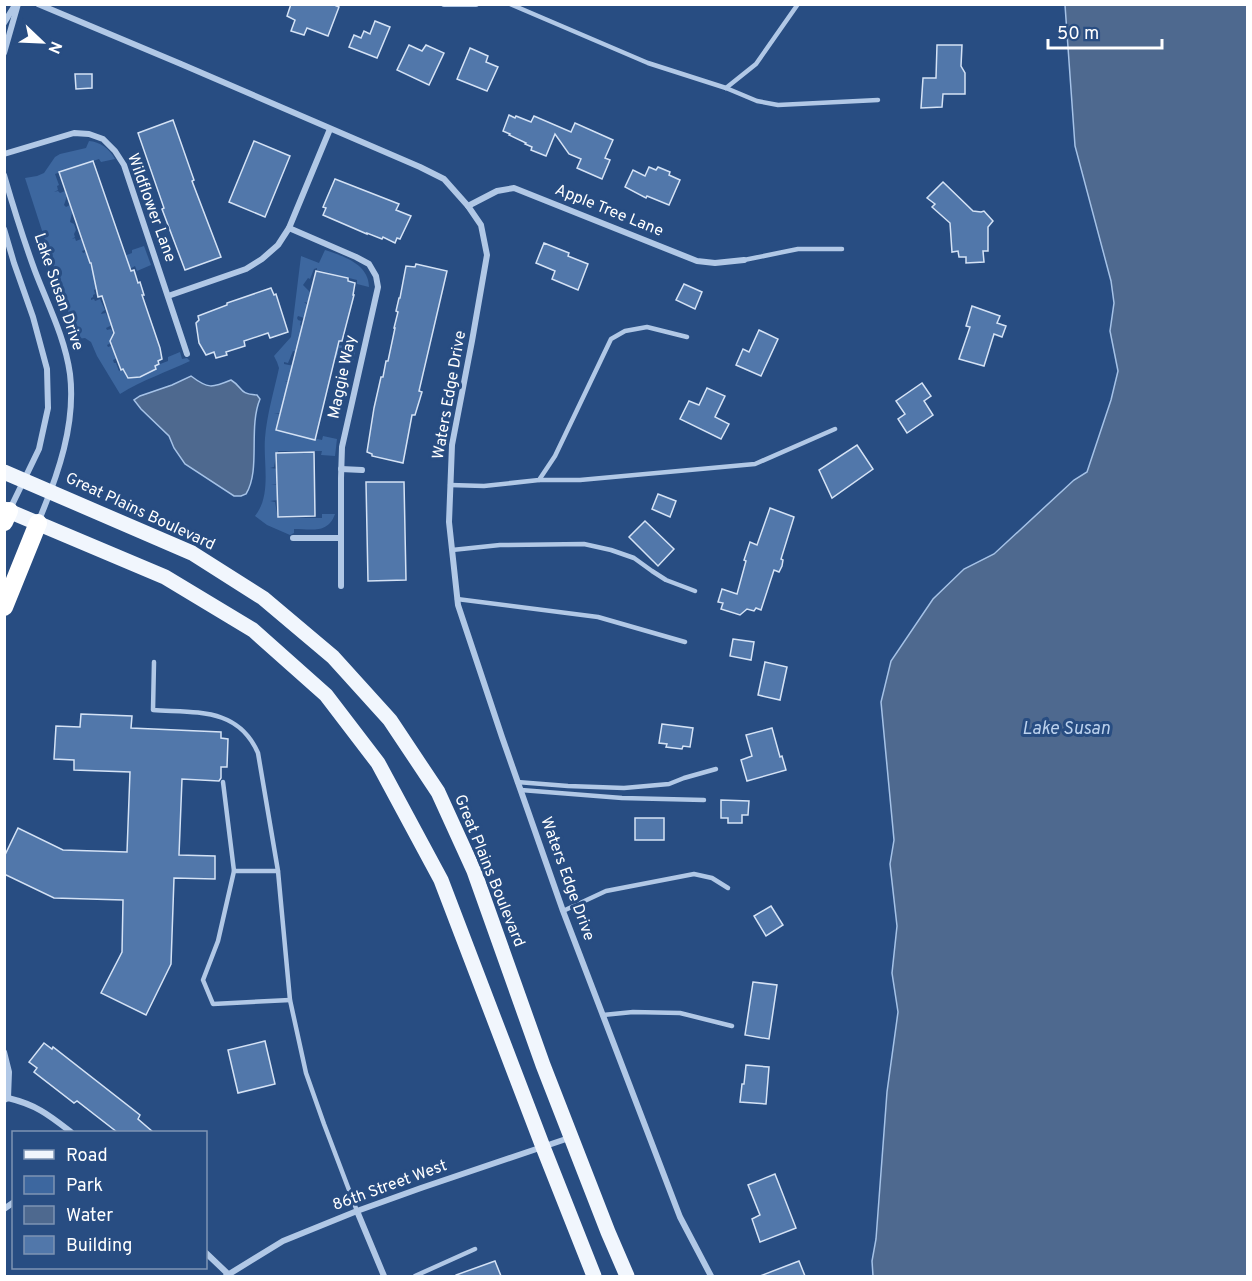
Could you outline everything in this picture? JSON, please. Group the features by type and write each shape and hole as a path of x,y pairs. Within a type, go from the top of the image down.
{"highway":[{"path":"4,607 38,523"}],"main road":[{"name":"Great Plains Boulevard","path":"4,472 192,553 263,598 333,657 390,720 438,792 474,871 543,1065 627,1276"},
{"path":"6,514 38,523 165,577 253,630 326,695 378,763 435,869 594,1276"}],"street":[{"path":"4,23 17,4"},
{"path":"4,53 17,4"},
{"name":"Waters Edge Drive","path":"38,4 420,166 444,180 468,206 481,225 487,255 452,445 449,522 458,605 563,911 680,1217 711,1276"},
{"path":"444,4 476,4"},
{"path":"168,296 246,269 278,245 289,228 330,129"},
{"name":"Wildflower Lane","path":"4,154 74,133 89,134 103,139 115,151 124,165 187,354"},
{"name":"Lake Susan Drive","path":"4,175 34,268 63,341 70,375 70,411 60,466 38,523"},
{"name":"Apple Tree Lane","path":"468,206 497,191 514,188 696,261 715,263 744,260"},
{"name":"Maggie Way","path":"289,228 356,256 369,264 378,287 342,447 341,586"},
{"name":"Lake Susan Drive","path":"4,229 33,317 47,369 48,408 39,449 6,514"},
{"path":"341,469 362,470"},
{"path":"293,538 341,538"},
{"path":"4,1052 9,1072 6,1099 35,1106 70,1131"},
{"name":"86th Street West","path":"227,1275 283,1241 357,1211 572,1137"},
{"path":"357,1211 384,1276"},
{"path":"207,1255 227,1275"}],"lane":[{"path":"510,4 648,63 726,88 757,101 778,105 878,100"},
{"path":"726,88 756,64 798,4"},
{"path":"744,260 798,249 842,249"},
{"path":"539,480 555,456 611,339 625,331 647,327 687,337"},
{"path":"450,485 484,486 539,480 580,480 755,464 835,429"},
{"path":"452,550 500,545 584,544 611,549 634,558 666,580 695,591"},
{"path":"457,598 598,617 685,642"},
{"path":"154,662 153,710 214,715 230,721 243,730 254,743 258,753 278,871 290,1000 306,1073 357,1211"},
{"path":"518,782 624,788 669,784 716,769"},
{"path":"223,782 234,871 218,941 203,980 213,1004 290,1000"},
{"path":"520,790 622,798 704,800"},
{"path":"234,871 278,871"},
{"path":"563,911 606,891 694,874 712,878 728,888"},
{"path":"603,1015 633,1012 680,1013 732,1026"},
{"path":"415,1276 475,1249"}],"green space":[{"path":"89,141 104,146 115,159 101,162 99,159 55,174 59,185 58,190 54,192 65,191 67,196 64,205 66,207 70,205 72,213 70,222 74,224 76,230 75,237 72,239 75,238 76,241 81,239 85,250 82,251 86,252 92,269 105,268 132,253 132,250 144,246 151,265 137,271 135,266 94,290 95,294 91,300 100,299 105,310 101,314 109,315 112,325 106,328 111,329 114,335 111,343 107,345 113,348 119,346 122,356 113,360 114,363 119,371 123,369 129,378 141,377 155,369 155,366 168,361 168,357 180,352 182,359 187,358 190,361 120,394 91,342 85,338 77,339 25,178 44,173 55,157 86,148"},
{"path":"325,250 347,258 360,267 365,272 369,287 357,284 357,280 317,270 317,268 303,285 310,292 311,297 309,303 304,302 308,305 304,318 298,316 297,318 301,321 300,338 344,346 345,342 357,344 352,365 338,363 338,358 295,348 296,352 293,351 288,363 284,362 284,364 294,366 289,375 290,381 285,381 291,383 288,397 282,397 285,398 283,413 274,413 280,414 279,430 322,440 323,436 337,439 335,456 321,455 322,451 278,451 274,467 270,468 279,469 281,472 277,473 276,484 271,484 279,485 278,500 270,501 275,502 280,518 322,518 322,514 335,514 324,528 294,529 294,533 290,535 267,525 255,516 260,508 265,488 266,429 279,368 274,356 291,337 301,256 319,263"}],"water":[{"name":"Lake Susan","path":"1065,5 1247,5 1247,1276 873,1276 872,1261 876,1239 887,1092 898,1012 892,973 897,926 890,864 894,840 881,702 891,661 933,599 964,569 994,554 1074,480 1087,472 1111,400 1118,371 1110,331 1114,303 1111,281 1075,146"},
{"path":"191,376 210,386 231,380 244,392 257,395 260,399 255,423 253,473 246,494 234,496 185,464 169,436 134,400"}],"building":[{"path":"291,4 332,4 339,7 328,36 307,28 304,35 291,31 295,20 287,16"},
{"path":"375,21 390,27 377,58 349,47 354,35 361,38 364,31 370,34"},
{"path":"409,45 422,51 426,45 444,53 429,85 397,70"},
{"path":"937,45 962,45 961,66 965,73 965,94 943,94 942,107 921,108 923,78 936,78"},
{"path":"470,48 488,56 486,62 498,67 487,91 457,79"},
{"path":"75,74 92,74 92,88 76,89"},
{"path":"509,115 531,122 534,116 571,132 575,123 613,140 605,158 610,160 602,179 577,168 581,159 569,154 555,134 546,156 531,150 532,147 503,131"},
{"path":"173,120 194,180 192,181 221,257 185,270 162,209 164,208 138,133"},
{"path":"254,141 290,156 265,217 229,202"},
{"path":"93,161 131,271 134,270 138,283 140,282 144,295 142,295 160,348 162,359 155,366 156,369 140,377 128,378 123,369 121,370 110,341 114,333 102,296 98,297 91,263 59,172"},
{"path":"649,167 656,170 658,167 670,172 669,175 680,180 669,205 647,196 646,198 625,187 633,170 645,176"},
{"path":"335,179 399,204 396,210 411,216 400,239 397,238 395,243 383,237 382,239 323,215 326,208 323,207"},
{"path":"943,182 973,211 984,211 993,221 988,227 988,251 983,251 984,262 966,263 966,257 959,257 958,251 952,252 950,223 932,207 935,204 927,198"},
{"path":"544,243 588,264 578,290 552,279 555,271 536,263"},
{"path":"416,264 447,271 419,391 422,392 415,415 412,415 403,463 372,456 367,452 374,408 381,377 383,377 386,361 388,361 406,266 415,267"},
{"path":"316,271 348,278 348,281 355,283 354,295 342,341 339,341 315,440 276,430"},
{"path":"684,284 702,292 695,309 676,300"},
{"path":"271,288 274,295 276,294 288,332 270,338 268,333 244,341 245,346 226,352 227,355 216,358 214,352 206,355 199,343 196,323 199,320 198,316"},
{"path":"972,306 1000,316 997,323 1006,326 1002,337 994,334 984,366 959,359 970,327 966,326"},
{"path":"759,330 778,339 761,376 736,365 743,349 749,352"},
{"path":"922,383 931,396 924,401 933,415 907,433 898,419 905,414 896,401"},
{"path":"707,388 725,396 715,417 729,424 721,439 680,419 689,401 699,405"},
{"path":"857,445 873,469 832,498 819,470"},
{"path":"314,452 315,516 278,517 276,453"},
{"path":"366,482 404,482 406,580 368,581"},
{"path":"658,494 676,501 670,517 652,509"},
{"path":"770,508 794,517 781,559 783,560 782,566 779,572 774,570 761,610 747,609 740,615 721,609 723,603 718,602 722,589 737,594 750,542 757,545"},
{"path":"645,521 674,549 658,566 629,537"},
{"path":"733,639 754,642 751,660 730,656"},
{"path":"765,662 787,667 780,700 758,695"},
{"path":"81,714 132,716 131,728 221,732 221,738 228,739 227,767 221,767 219,781 182,779 179,855 215,856 215,879 174,878 171,964 146,1015 101,993 122,952 123,900 54,898 4,874 4,857 18,828 63,850 127,852 130,772 74,770 74,760 54,759 56,726 80,727"},
{"path":"662,724 693,728 690,747 683,746 682,749 666,747 667,744 659,743"},
{"path":"772,728 786,770 747,781 741,760 752,756 746,735"},
{"path":"721,800 749,801 748,815 742,815 742,823 728,823 728,818 721,818"},
{"path":"635,818 664,818 664,840 635,840"},
{"path":"771,906 783,925 766,936 754,916"},
{"path":"753,982 777,985 769,1039 745,1035"},
{"path":"265,1041 275,1084 238,1093 228,1050"},
{"path":"44,1043 52,1049 53,1047 140,1115 138,1119 152,1131 116,1131 34,1072 37,1068 29,1062"},
{"path":"746,1065 769,1067 766,1104 740,1102"},
{"path":"775,1174 796,1228 760,1242 752,1219 760,1215 748,1185"},
{"path":"495,1261 501,1276 456,1276 456,1275"},
{"path":"799,1261 805,1276 760,1276"}]}
